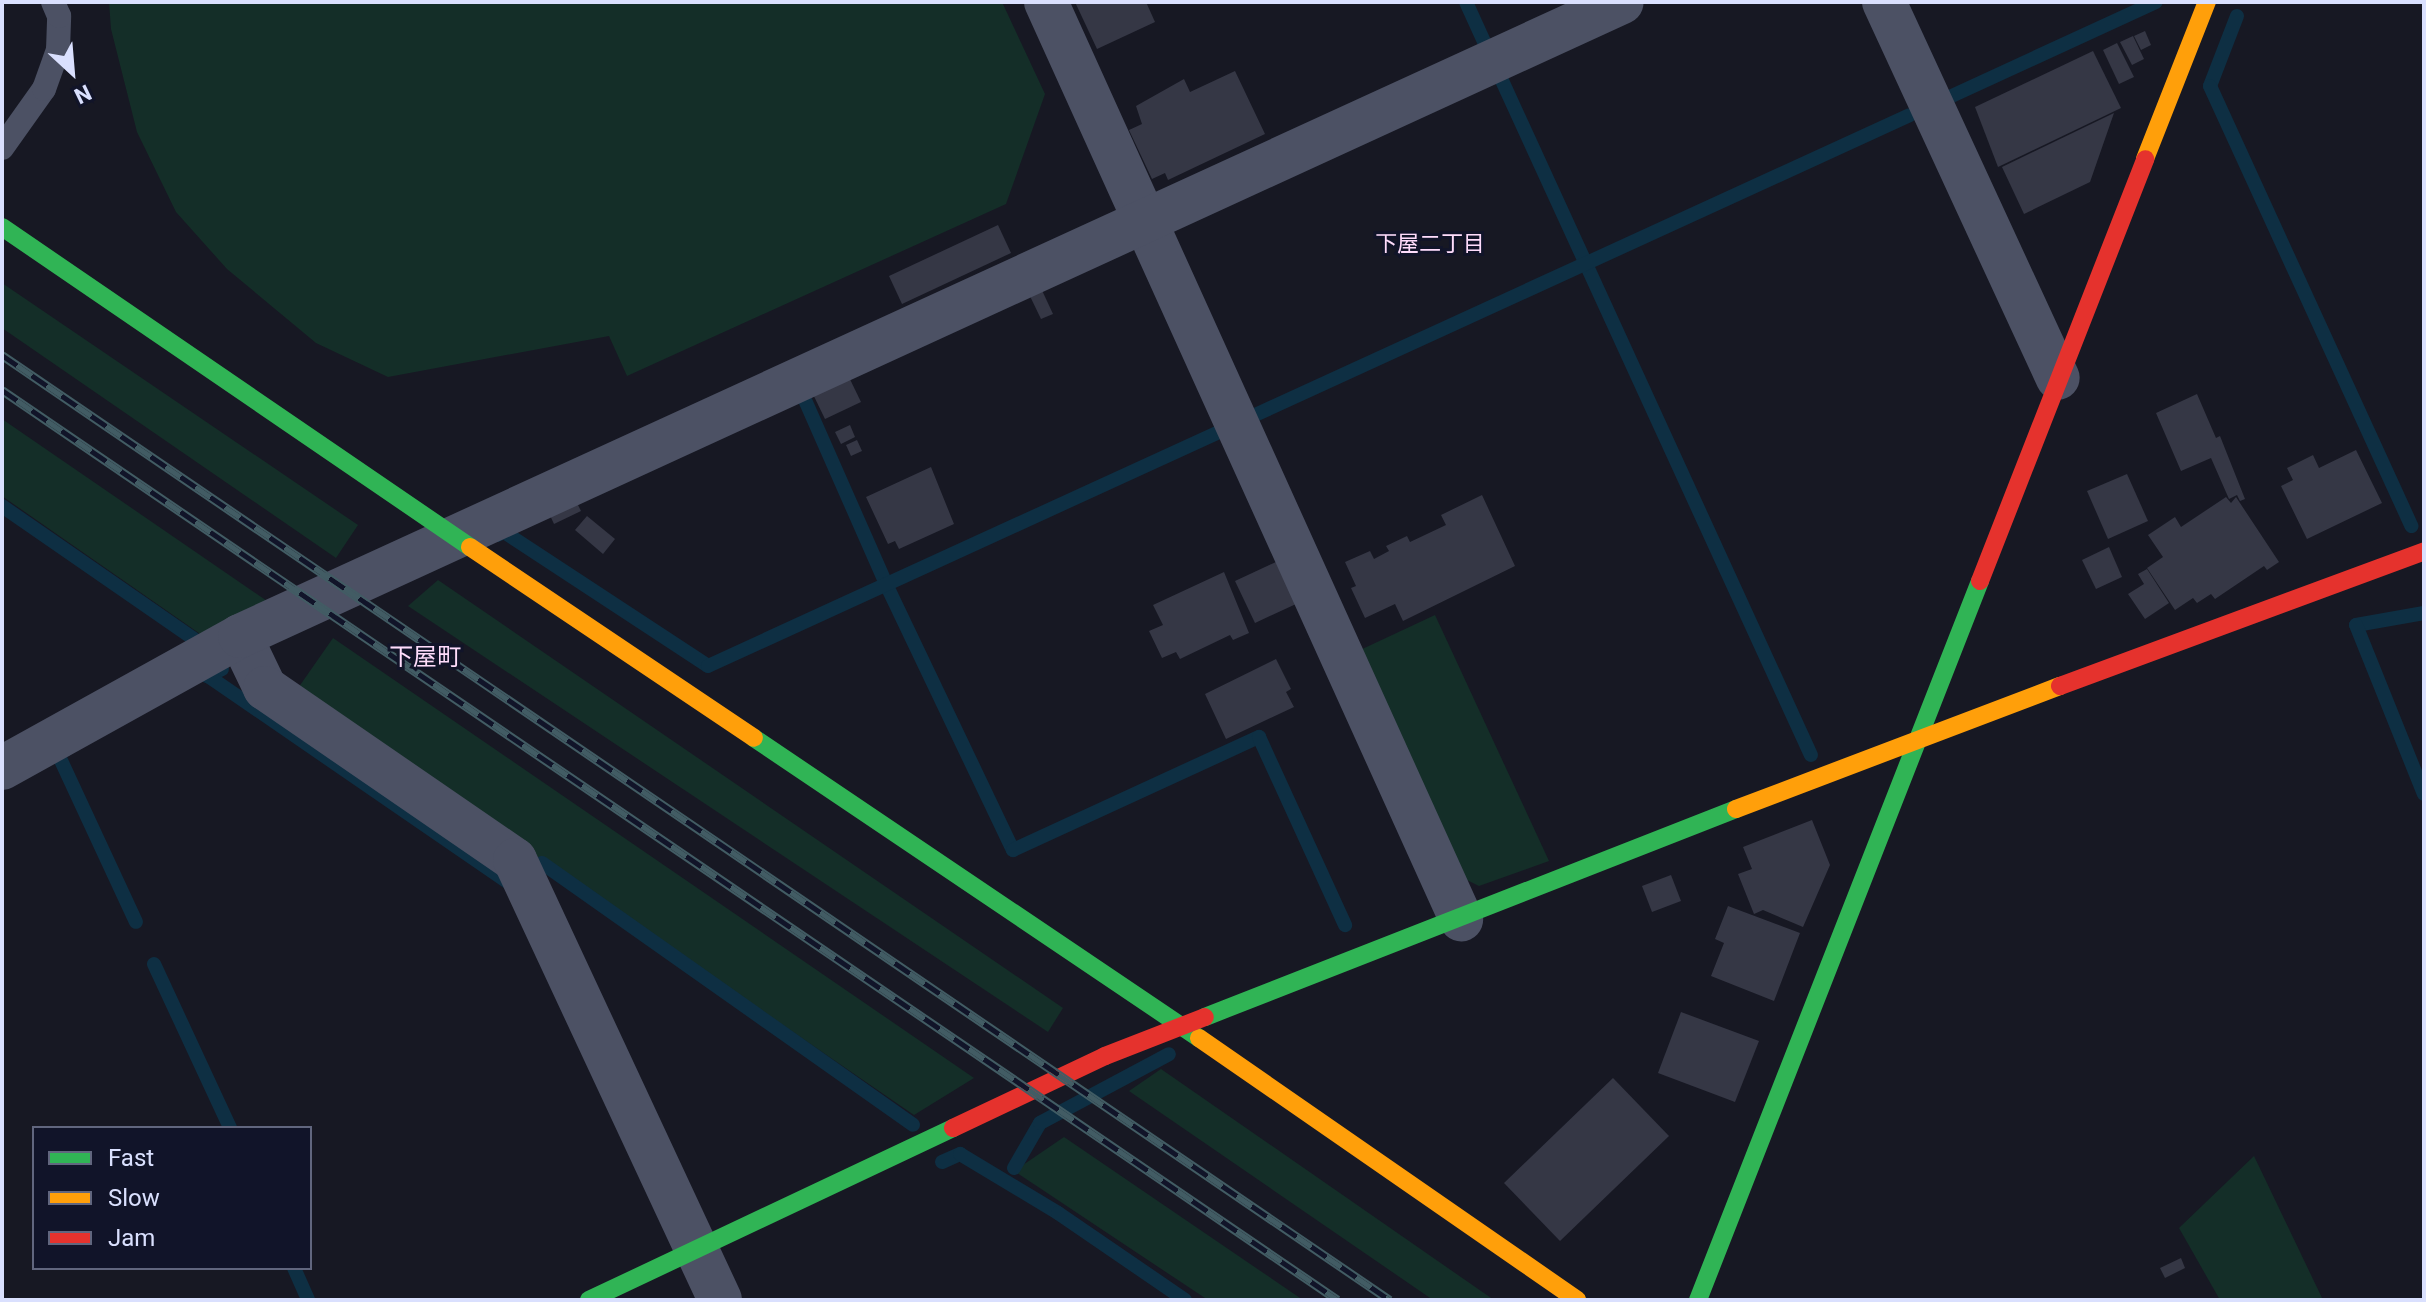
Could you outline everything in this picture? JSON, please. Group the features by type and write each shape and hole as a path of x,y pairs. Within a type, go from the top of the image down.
{"street":[{"path":"1046,2 1461,919"},
{"path":"2,768 240,636 1622,2"},
{"path":"1884,2 2058,378"},
{"path":"1698,1300 1921,737 2058,378 2212,4"},
{"path":"2,227 455,537 1184,1027 1577,1300"},
{"path":"589,1300 1105,1056 1921,737 2424,551"},
{"path":"240,636 265,688 515,860 720,1300"}],"lane":[{"path":"2,148 44,89 58,50 59,16 53,2"}],"green space":[{"path":"109,2 1002,2 1045,94 1006,204 627,376 609,336 388,377 316,343 227,269 176,212 137,132 111,29"},
{"path":"2,283 358,525 336,558 2,328"},
{"path":"2,419 267,601 206,638 2,496"},
{"path":"438,580 1063,1008 1048,1032 408,606"},
{"path":"1435,615 1549,861 1479,886 1459,876 1358,651"},
{"path":"333,638 974,1078 914,1115 296,691"},
{"path":"1161,1069 1494,1300 1433,1300 1129,1091"},
{"path":"1064,1137 1303,1300 1208,1300 1014,1171"},
{"path":"2254,1156 2323,1300 2220,1300 2179,1228"}],"building":[{"path":"1075,2 1146,2 1155,22 1097,49"},
{"path":"2145,31 2151,45 2141,50 2134,36"},
{"path":"2133,36 2144,59 2132,65 2120,42"},
{"path":"2117,43 2134,77 2119,84 2103,50"},
{"path":"2093,51 2121,108 1998,167 1975,107"},
{"path":"1235,71 1265,134 1168,180 1165,173 1152,179 1129,130 1142,124 1136,106 1184,79 1190,92"},
{"path":"2114,113 2090,182 2024,214 2002,167"},
{"path":"998,225 1011,253 902,304 889,276"},
{"path":"1040,286 1053,314 1041,319 1028,292"},
{"path":"845,369 861,402 825,419 809,386"},
{"path":"2197,394 2216,438 2220,436 2245,499 2240,501 2237,495 2229,499 2211,458 2181,471 2156,413"},
{"path":"850,425 855,437 841,444 835,432"},
{"path":"857,440 862,451 851,456 846,445"},
{"path":"2356,450 2382,503 2307,539 2281,486 2293,480 2287,468 2313,455 2319,468"},
{"path":"931,467 954,524 899,549 895,541 888,544 866,497"},
{"path":"2127,474 2148,521 2108,539 2087,491"},
{"path":"1482,495 1515,566 1403,621 1395,604 1365,618 1351,588 1356,586 1345,562 1370,551 1374,559 1389,551 1386,546 1407,536 1410,542 1446,525 1441,515"},
{"path":"2226,497 2231,503 2236,497 2279,562 2267,570 2264,566 2215,599 2211,594 2197,603 2193,598 2175,610 2147,568 2163,557 2148,535 2175,517 2181,527"},
{"path":"575,499 581,511 554,524 548,511"},
{"path":"587,516 615,539 603,554 575,530"},
{"path":"2109,547 2122,577 2096,589 2082,560"},
{"path":"1276,562 1296,604 1255,623 1235,581"},
{"path":"2147,569 2169,603 2145,619 2128,594 2144,584 2138,574"},
{"path":"1224,572 1249,633 1233,640 1230,635 1180,659 1176,652 1162,658 1149,631 1163,625 1153,605"},
{"path":"1276,659 1291,689 1286,692 1294,707 1226,739 1205,694"},
{"path":"1812,820 1830,865 1803,927 1763,910 1754,914 1738,874 1752,869 1743,847"},
{"path":"1671,875 1681,901 1652,912 1642,886"},
{"path":"1728,906 1800,933 1774,1001 1711,976 1724,943 1715,939"},
{"path":"1681,1012 1759,1041 1735,1102 1658,1073"},
{"path":"1613,1078 1669,1136 1560,1241 1504,1183"},
{"path":"2181,1258 2185,1268 2165,1278 2160,1268"}],"waterway":[{"path":"1466,2 1486,46"},
{"path":"1943,100 2156,2"},
{"path":"2237,16 2210,86 2411,526"},
{"path":"1499,74 1811,755"},
{"path":"1255,415 1910,115"},
{"path":"801,391 886,584 1013,850 1259,737 1345,925"},
{"path":"497,535 504,532 708,666 1217,433"},
{"path":"2,506 194,639"},
{"path":"2424,613 2356,625 2424,794"},
{"path":"222,669 208,676 508,882"},
{"path":"67,749 58,754 136,922"},
{"path":"542,863 913,1125"},
{"path":"154,964 229,1126"},
{"path":"1014,1168 1040,1123 1169,1054"},
{"path":"942,1162 960,1154 1058,1213 1185,1300"},
{"path":"295,1270 308,1300"}],"railway":[{"path":"2,355 1390,1300"},
{"path":"2,390 1338,1300"}],"traffic: fast":[{"path":"2,227 470,547"},
{"path":"1698,1300 1980,581"},
{"path":"754,738 1199,1038"},
{"path":"1205,1017 1736,809"},
{"path":"589,1300 953,1128"}],"traffic: slow":[{"path":"2145,159 2207,2"},
{"path":"470,547 754,738"},
{"path":"1736,809 2060,686"},
{"path":"1199,1038 1577,1300"}],"traffic: jam":[{"path":"1980,581 2145,159"},
{"path":"2060,686 2424,551"},
{"path":"953,1128 1105,1056 1205,1017"}],"district":[{"name":"下屋二丁目","path":"1430,244"},
{"name":"下屋町","path":"425,658"}]}
